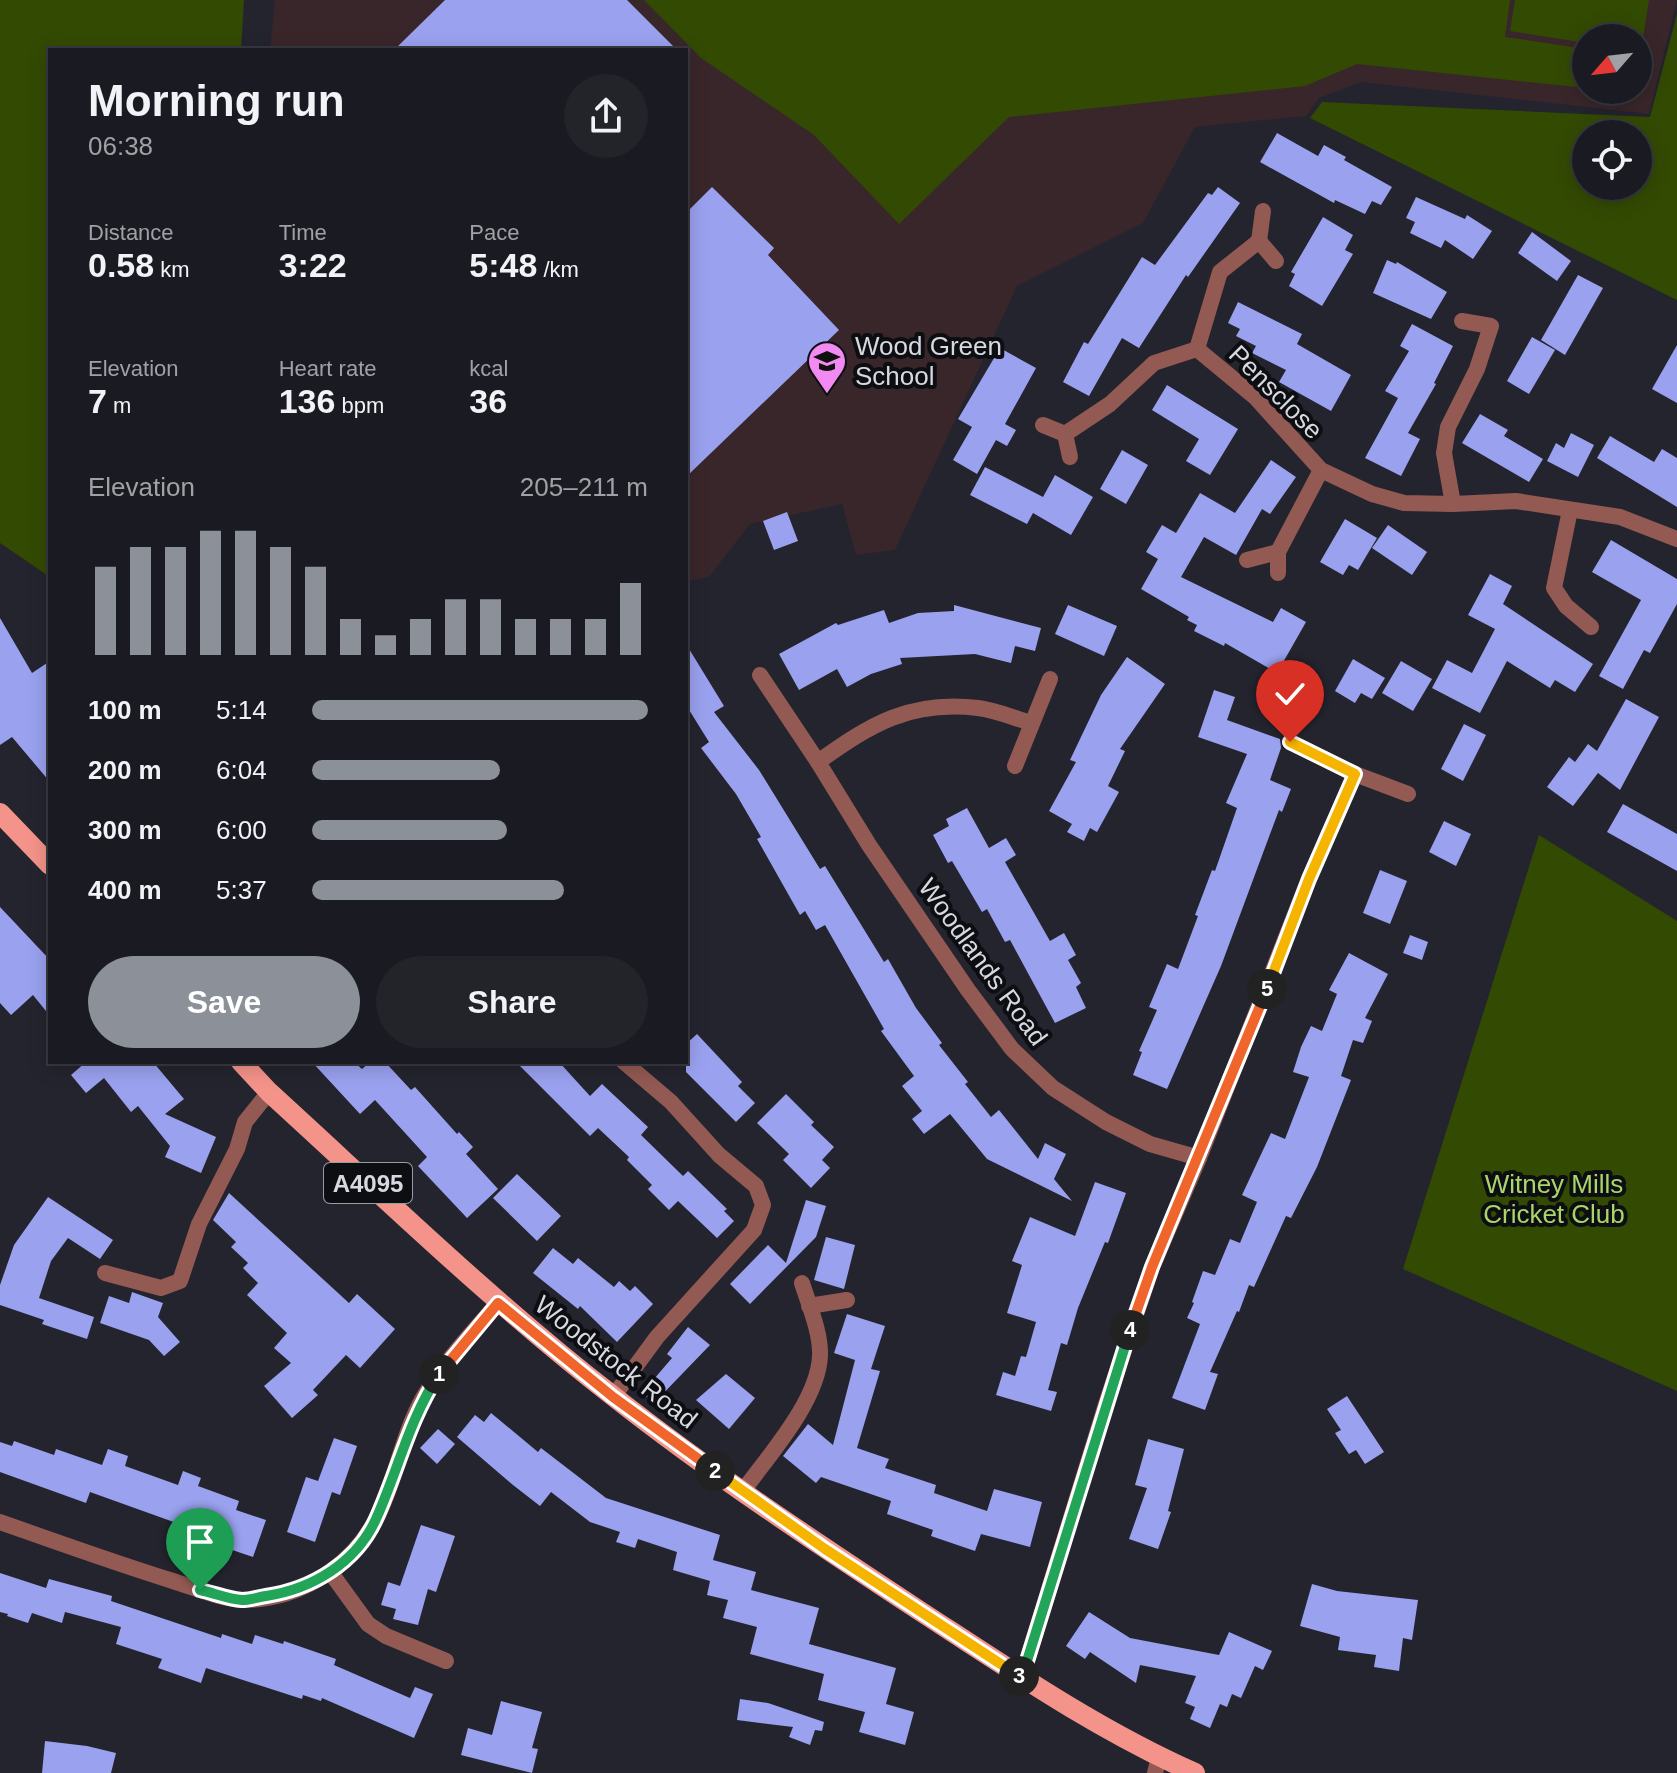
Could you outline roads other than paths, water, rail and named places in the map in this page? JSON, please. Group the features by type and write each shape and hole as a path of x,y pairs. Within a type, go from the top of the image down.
{"main road":[{"path":"0,813 48,863"},
{"name":"Woodstock Road","path":"243,1064 269,1092 498,1303 613,1397 825,1549 1157,1765"},
{"name":"A4095","path":"1157,1765 1195,1773"}],"street":[{"path":"1263,211 1259,241 1276,261"},
{"name":"Pensclose","path":"1197,349 1220,272 1259,241"},
{"path":"1453,504 1444,453 1448,427 1477,369 1491,326 1462,321"},
{"name":"Pensclose","path":"1065,434 1110,404 1154,363 1197,349"},
{"name":"Pensclose","path":"1197,349 1255,397 1321,470 1382,497 1404,503 1516,501 1620,517 1677,539"},
{"path":"1043,425 1065,434 1070,457"},
{"name":"Pensclose","path":"1278,573 1278,552 1321,470"},
{"path":"1570,510 1554,588 1566,606 1591,627"},
{"path":"1247,560 1278,552"},
{"name":"Woodlands Road","path":"760,675 869,845 1012,1049 1053,1088 1106,1122 1150,1144 1199,1158"},
{"path":"1015,766 1050,679"},
{"path":"818,762 876,723 907,711 939,706 980,708 1031,723"},
{"path":"1290,742 1355,774 1408,794"},
{"path":"1022,1677 1124,1347 1152,1267 1199,1158 1309,879 1355,774"},
{"path":"613,1397 657,1337 754,1230 763,1205 756,1186 719,1155 671,1102 626,1064"},
{"path":"105,1273 161,1288 180,1281 199,1224 237,1149 245,1122 269,1092"},
{"path":"743,1491 806,1402 816,1382 820,1353 802,1283"},
{"path":"809,1306 847,1300"},
{"path":"0,1522 148,1574 243,1600 294,1592 331,1573 360,1546 375,1521 422,1399 445,1364 498,1303"},
{"path":"331,1573 368,1624 386,1636 446,1661"}],"place":[{"name":"Wood Green School","path":"827,395"}],"park label":[{"name":"Witney Mills Cricket Club","path":"1554,1199"}]}
